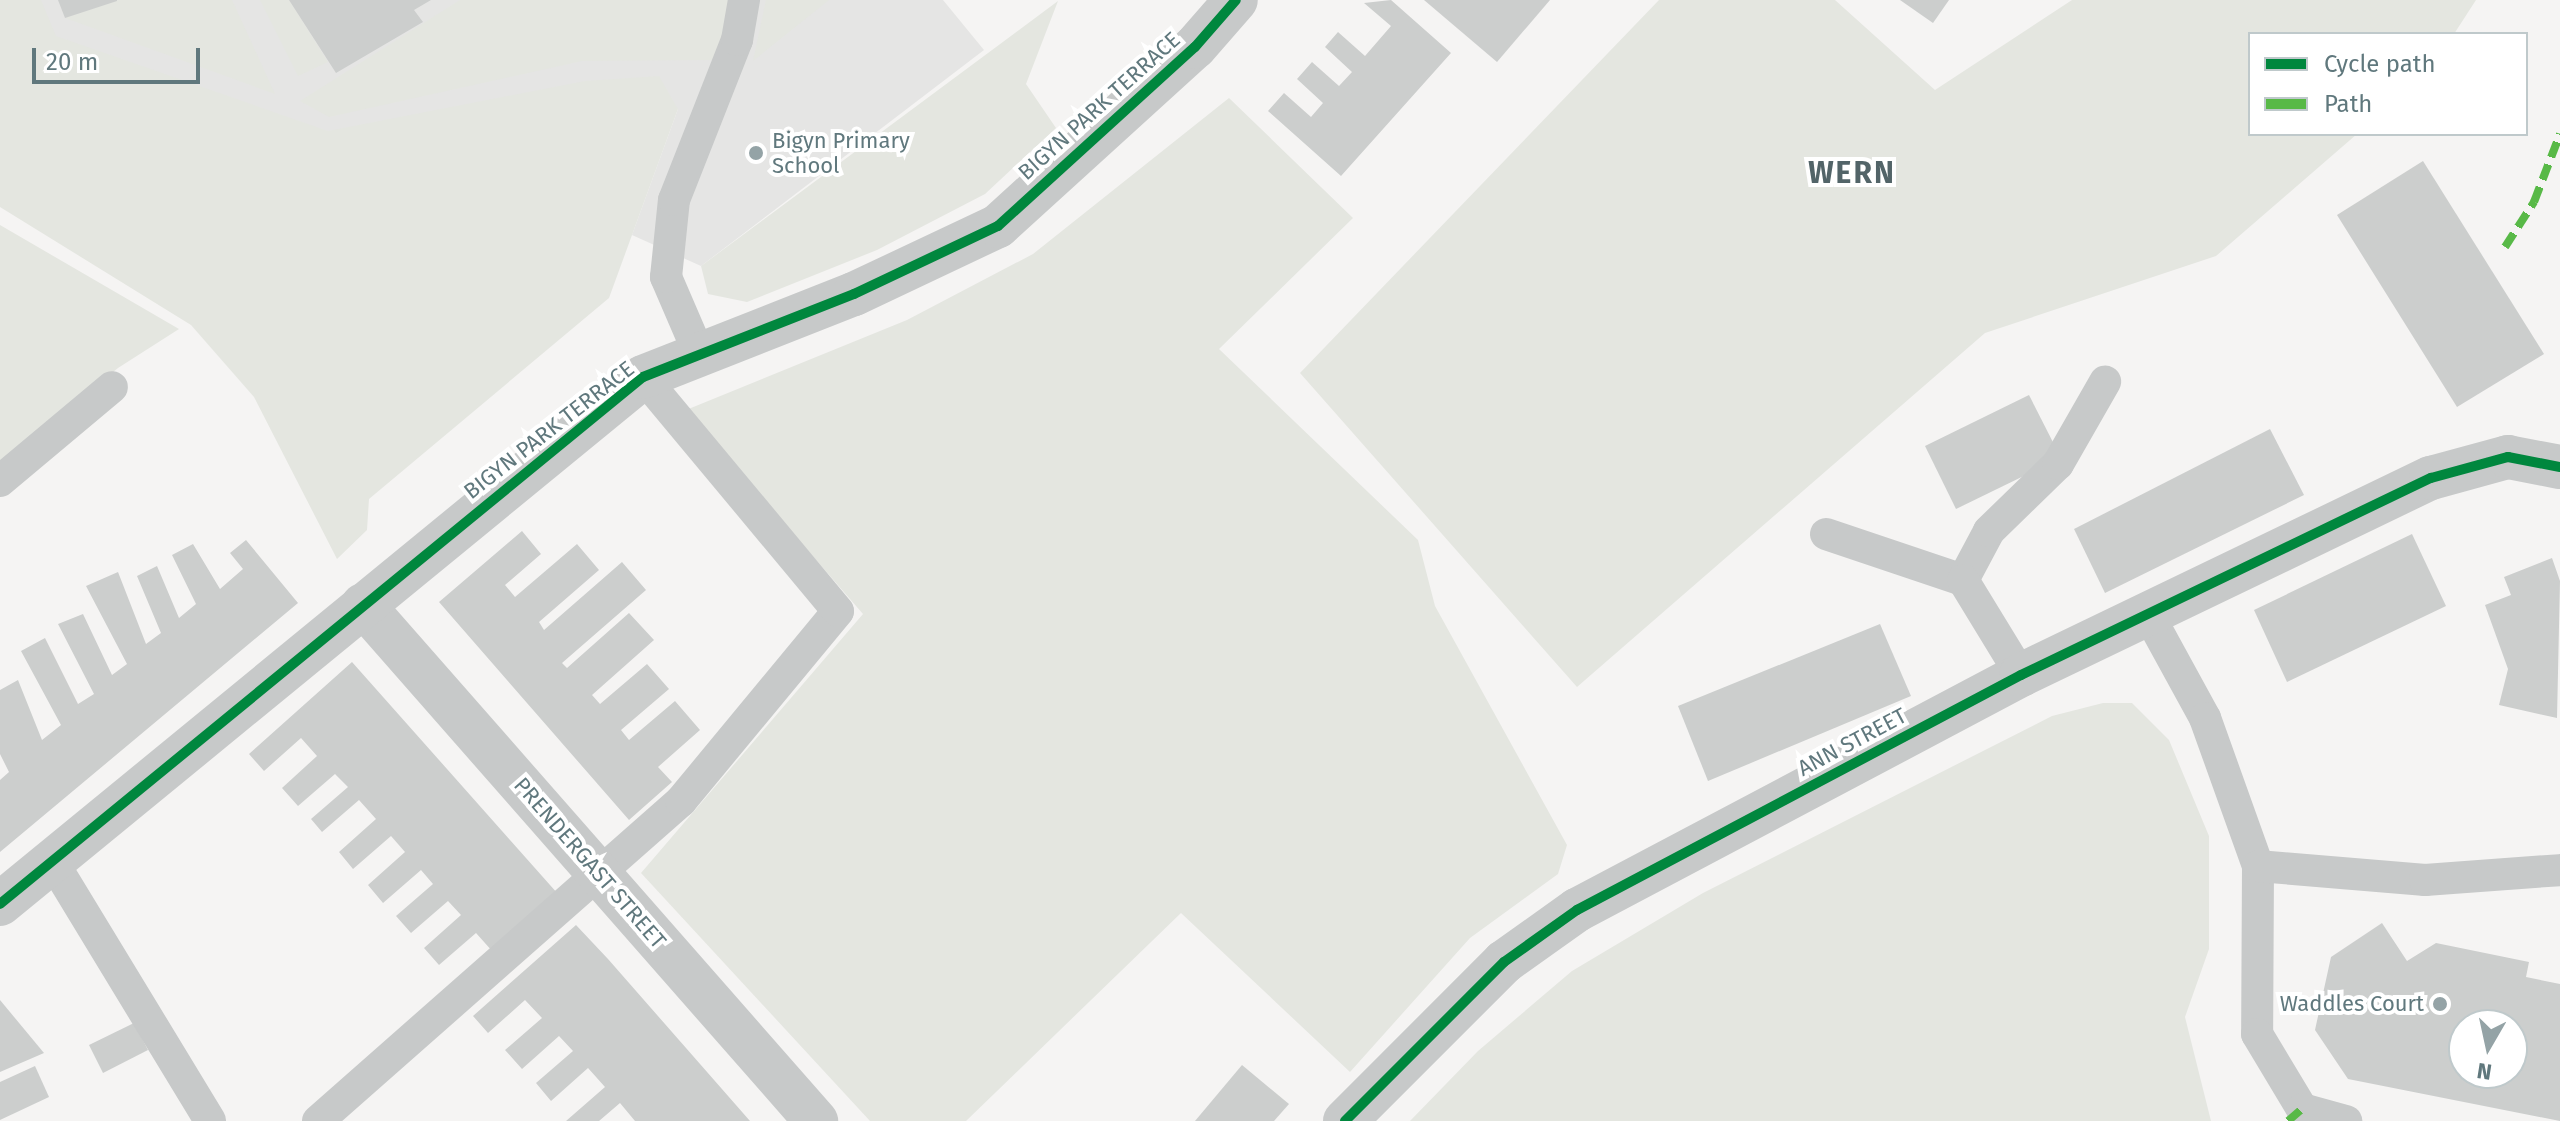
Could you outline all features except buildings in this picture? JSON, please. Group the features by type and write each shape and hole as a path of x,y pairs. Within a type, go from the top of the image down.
{"street":[{"name":"BIGYN PARK TERRACE","path":"0,904 51,859 643,377 700,356 998,226 1195,47 1236,0"},
{"name":"ANN STREET","path":"1345,1121 1504,962 1577,910 2021,675 2431,478 2508,457 2560,467"},
{"name":"PRENDERGAST STREET","path":"363,605 816,1121"}],"lane":[{"path":"700,356 666,277 674,200 737,40 744,0"},
{"path":"318,1121 601,876 681,801 838,611 643,377"},
{"path":"1963,580 1989,531 2058,464 2105,382"},
{"path":"0,481 112,387"},
{"path":"1826,534 1963,580 2021,675"},
{"path":"2147,612 2205,718 2258,866 2257,1034 2302,1109 2346,1121"},
{"path":"51,859 210,1121"},
{"path":"2258,866 2425,880 2560,870"}],"shaded area":[{"name":"Bigyn Primary School","path":"0,0 943,0 984,50 701,266 632,235 678,109 396,178 0,24"},
{"path":"0,0 41,0 56,36 328,131 585,81 659,76 678,109 609,298 369,499 367,530 337,559 254,397 191,325 0,207"},
{"path":"118,0 232,0 275,94 65,18"},
{"path":"260,0 289,0 328,62 298,76"},
{"path":"460,0 731,0 718,60 582,61 329,117 300,101"},
{"path":"766,0 829,0 753,61"},
{"path":"1659,0 1835,0 1935,90 2072,0 2476,0 2455,32 2248,32 2248,136 2355,136 2216,256 1985,333 1577,687 1300,373"},
{"path":"1058,1 1026,84 1056,128 985,194 877,250 747,302 708,294 701,266"},
{"path":"1229,98 1353,218 1219,349 1418,540 1435,606 1567,845 1558,874 1470,938 1350,1072 1181,913 966,1121 870,1121 641,873 863,614 686,410 907,320 1033,254"},
{"path":"0,225 179,329 118,368 0,465"},
{"path":"2103,703 2132,703 2169,740 2209,836 2209,949 2185,1017 2211,1121 1410,1121 1478,1051 1572,971 1703,893 2052,716"}],"marked path":[{"path":"2505,247 2534,202 2560,134"},
{"path":"2288,1121 2302,1109"}],"cycle path":[{"path":"0,904 643,377 854,294 998,226 1195,47 1236,0"},
{"path":"1345,1121 1504,962 1577,910 2021,675 2431,478 2508,457 2560,467"}],"place":[{"name":"Bigyn Primary School","path":"756,153"},
{"name":"Waddles Court","path":"2440,1004"}],"district":[{"name":"WERN","path":"1852,173"}]}
